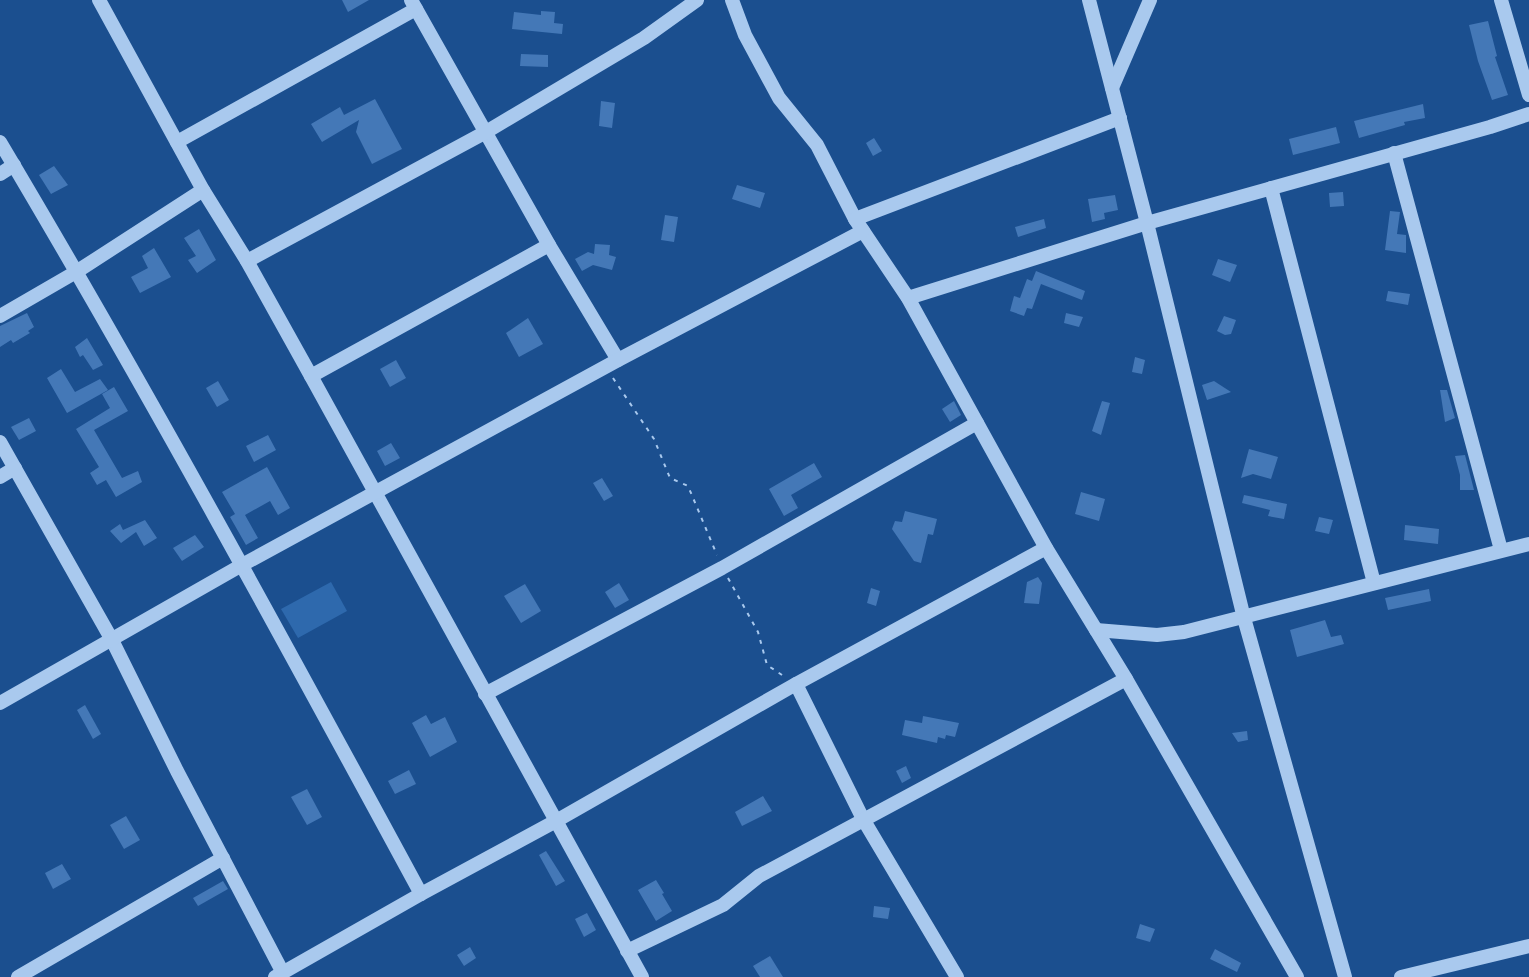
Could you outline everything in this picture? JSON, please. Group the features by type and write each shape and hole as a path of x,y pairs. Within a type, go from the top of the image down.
{"street":[{"path":"99,0 203,190 311,376 642,977"},
{"path":"247,261 486,132 644,38 697,0"},
{"path":"732,0 745,35 779,98 817,145 859,225 908,298 1046,548 1126,679 1297,977"},
{"path":"1089,0 1244,618 1345,977"},
{"path":"1112,88 1150,0"},
{"path":"1501,0 1529,95"},
{"path":"177,142 413,5 612,363"},
{"path":"908,298 1147,223 1529,114"},
{"path":"0,703 242,565 859,225 1120,118"},
{"path":"0,142 242,565 421,894"},
{"path":"1394,153 1501,550"},
{"path":"0,174 14,165"},
{"path":"1271,188 1374,583"},
{"path":"0,316 76,272 203,190"},
{"path":"311,376 549,245"},
{"path":"485,694 722,568 977,423"},
{"path":"0,442 112,640 279,975 796,684 1046,548"},
{"path":"0,477 15,468"},
{"path":"1096,630 1157,635 1184,632 1529,544"},
{"path":"627,951 723,905 759,876 1126,679"},
{"path":"796,684 863,819 957,977"},
{"path":"18,977 223,858"},
{"path":"1401,977 1529,946"}],"path":[{"path":"612,363 654,439 670,478 688,486 722,568 758,632 767,665 796,684"}],"shaded area":[{"path":"331,582 347,611 298,638 281,609"}],"building":[{"path":"342,0 369,0 348,12"},
{"path":"541,11 555,12 554,23 563,24 562,34 512,29 514,12 541,15"},
{"path":"1488,21 1495,57 1508,95 1492,100 1469,25"},
{"path":"521,54 548,55 548,67 520,66"},
{"path":"375,99 402,149 372,164 356,132 359,120 322,142 311,124 340,107 344,115"},
{"path":"601,101 615,103 612,128 599,126"},
{"path":"1423,104 1425,118 1359,138 1354,121"},
{"path":"1336,127 1340,143 1293,155 1289,139"},
{"path":"874,138 882,151 873,156 866,143"},
{"path":"54,166 68,185 51,194 39,175"},
{"path":"737,185 765,193 760,208 732,199"},
{"path":"1343,192 1344,206 1330,207 1329,193"},
{"path":"1115,195 1118,210 1104,213 1105,219 1092,222 1088,199"},
{"path":"1390,211 1400,212 1397,234 1406,235 1406,253 1385,250"},
{"path":"665,215 678,217 674,242 661,240"},
{"path":"1044,219 1046,228 1018,237 1015,227"},
{"path":"199,229 216,260 197,273 188,260 196,256 184,238"},
{"path":"595,244 610,245 609,255 616,257 612,270 593,265 582,271 575,259 588,252 594,254"},
{"path":"154,248 171,277 140,293 131,277 148,268 142,256"},
{"path":"1218,259 1237,265 1230,282 1212,275"},
{"path":"1036,271 1085,291 1082,300 1041,284 1032,309 1027,308 1024,316 1010,311 1014,296 1020,298 1027,279 1032,281"},
{"path":"1388,291 1410,294 1408,305 1386,301"},
{"path":"27,313 34,327 28,331 30,333 0,347 0,326"},
{"path":"1066,313 1083,317 1079,327 1064,323"},
{"path":"1224,316 1236,320 1231,334 1217,331"},
{"path":"528,318 543,344 519,357 506,333"},
{"path":"87,338 103,365 93,370 75,347"},
{"path":"1135,357 1145,360 1142,374 1132,372"},
{"path":"396,360 406,378 390,387 380,369"},
{"path":"61,369 75,392 100,379 108,390 67,413 47,378"},
{"path":"218,381 229,400 217,407 206,388"},
{"path":"1214,381 1231,392 1207,400 1202,385"},
{"path":"114,387 128,411 94,430 122,478 138,471 142,482 116,497 106,480 97,485 90,473 99,467 76,429 110,408 102,394"},
{"path":"1440,390 1447,390 1455,418 1445,422"},
{"path":"954,401 961,415 950,422 942,409"},
{"path":"1102,401 1110,403 1101,435 1092,431"},
{"path":"29,418 36,431 19,440 11,427"},
{"path":"268,435 276,450 254,462 246,446"},
{"path":"391,443 400,458 385,466 377,451"},
{"path":"1249,449 1278,457 1271,479 1253,474 1241,478"},
{"path":"1465,455 1474,490 1460,490 1455,456"},
{"path":"814,463 822,477 791,495 798,508 784,516 769,489"},
{"path":"267,467 290,508 278,515 270,501 245,515 258,538 246,545 230,517 235,514 222,492"},
{"path":"602,478 613,496 604,501 593,483"},
{"path":"1081,492 1105,499 1099,521 1075,514"},
{"path":"1244,495 1287,504 1284,519 1268,516 1270,510 1242,503"},
{"path":"905,511 937,519 933,535 928,534 921,563 914,561 892,529 895,521 902,522"},
{"path":"1319,517 1333,520 1329,534 1315,531"},
{"path":"145,520 157,538 144,546 136,532 121,543 110,531 120,524 123,530"},
{"path":"1405,525 1439,529 1438,544 1404,540"},
{"path":"195,535 204,547 182,561 173,548"},
{"path":"1038,577 1042,583 1039,604 1024,603 1027,582"},
{"path":"619,583 629,600 615,608 605,592"},
{"path":"525,584 541,611 521,623 504,596"},
{"path":"871,588 880,591 876,606 867,603"},
{"path":"1429,589 1431,601 1388,610 1385,598"},
{"path":"1325,620 1331,637 1341,635 1344,644 1297,657 1290,630"},
{"path":"85,705 101,734 93,739 77,710"},
{"path":"426,715 431,724 445,717 457,742 430,757 412,723"},
{"path":"923,716 959,723 955,737 938,737 937,743 902,735 905,720 922,723"},
{"path":"1247,731 1248,740 1238,742 1232,733"},
{"path":"906,766 911,778 902,783 896,771"},
{"path":"409,770 416,784 395,794 388,781"},
{"path":"307,789 322,817 307,825 291,797"},
{"path":"763,796 772,811 742,826 735,812"},
{"path":"126,816 140,840 124,849 110,825"},
{"path":"546,851 565,881 556,886 539,855"},
{"path":"62,864 71,879 53,889 45,873"},
{"path":"656,880 672,911 656,921 638,890"},
{"path":"223,881 228,889 198,906 193,898"},
{"path":"874,906 890,908 888,919 873,917"},
{"path":"587,913 596,930 584,937 575,919"},
{"path":"1140,924 1155,929 1150,942 1136,938"},
{"path":"470,947 476,958 464,966 457,955"},
{"path":"1215,949 1241,963 1237,972 1210,959"},
{"path":"770,956 783,977 760,977 753,966"}]}
